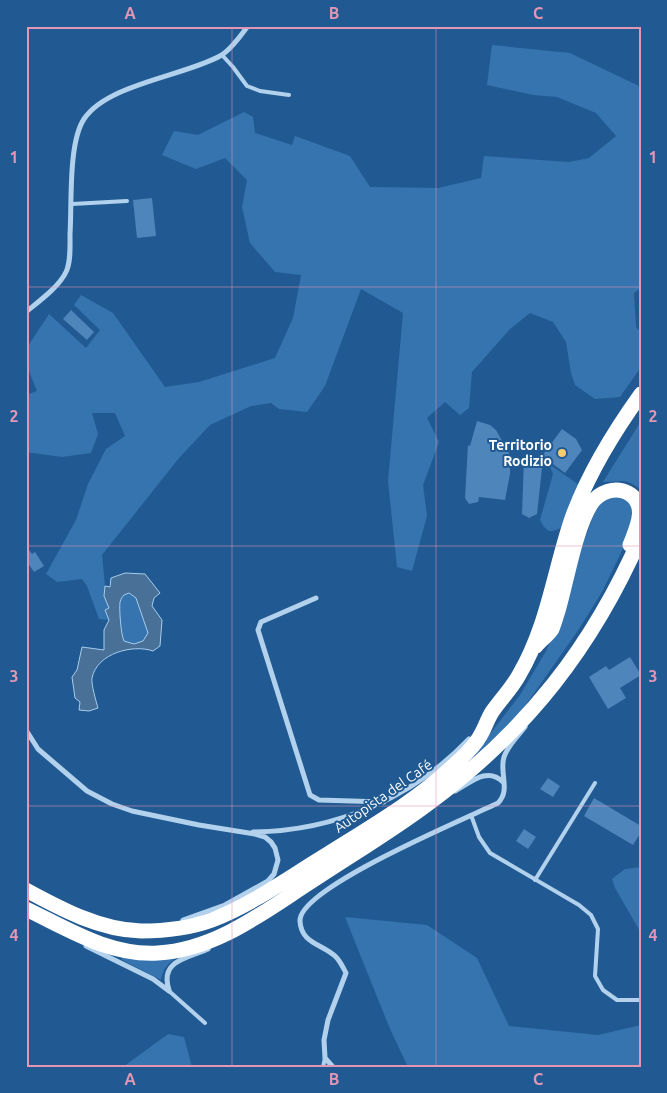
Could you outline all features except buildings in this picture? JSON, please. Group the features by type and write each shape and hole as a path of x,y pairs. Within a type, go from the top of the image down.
{"highway":[{"name":"Autopista del Café","path":"26,890 77,915 110,926 138,931 179,928 209,921 224,915 292,876 426,789 454,766 479,739 490,715 518,677 532,649 549,602 570,524 582,491 604,451 641,394"},
{"path":"532,649 551,630 586,513 598,496 606,492 620,491 632,496 637,502 639,522 616,574 587,627 581,648"},
{"path":"27,909 91,941 112,948 138,953 172,952 195,947 216,939 246,922 430,803 496,748 531,712 581,648 619,584 641,536"}],"street":[{"path":"26,312 52,290 66,272 70,248 76,136 84,119 95,106 114,95 222,55 248,26"},
{"path":"316,598 261,622 258,630 310,795 319,800 384,802"},
{"path":"333,1067 325,1058 324,1040 328,1020 346,973 335,956 308,940 301,928 300,919 305,908 329,888 356,871 498,803 505,790 502,773 504,758 525,727 531,712"},
{"path":"233,831 278,831 314,826 343,818 384,802 424,778 442,764 460,749 490,715"},
{"path":"26,730 38,749 87,791 112,804 132,811 255,834 265,837 271,842 275,848 278,860 274,874 258,887 225,905 199,916 176,922"},
{"path":"430,803 482,776 494,776 503,783"},
{"path":"27,909 72,939"},
{"path":"77,915 94,920 134,924"},
{"path":"170,990 167,983 167,975 177,961 216,945 246,922"},
{"path":"80,943 153,979 170,990"}],"lane":[{"path":"222,55 234,67 246,86 260,91 288,96"},
{"path":"72,204 127,201"},
{"path":"535,880 594,783"},
{"path":"471,815 479,837 490,853 579,905 591,916 598,929 595,976 603,990 617,1000 641,1000"},
{"path":"170,990 205,1023"},
{"path":"323,1067 325,1058"}],"shaded area":[{"path":"492,45 570,53 641,87 641,288 634,293 636,327 641,333 641,367 620,397 595,399 575,385 566,342 553,322 530,313 510,329 472,372 469,408 460,415 445,402 427,418 439,442 423,485 427,516 412,571 397,567 388,481 403,313 361,289 325,386 307,412 279,409 271,403 251,406 210,425 179,458 102,555 104,596 109,608 105,610 109,620 99,619 87,586 82,579 57,582 46,574 76,520 88,484 106,449 125,436 115,413 92,413 98,434 91,453 62,457 26,452 26,395 37,391 26,364 26,349 49,314 86,348 100,330 74,305 81,295 113,313 165,387 199,382 275,358 293,318 301,275 275,272 250,243 242,207 247,180 225,158 196,169 162,155 174,131 198,135 244,112 253,117 255,133 292,145 295,136 350,156 370,187 438,188 481,178 484,156 569,162 589,158 616,136 596,113 557,97 533,95 487,85"},
{"path":"641,421 641,490 627,482 603,482"},
{"path":"549,464 582,487 567,522 556,530 549,531 540,520 553,474"},
{"path":"618,494 633,505 634,526 602,592 579,629 509,729 479,758 475,753 520,695 546,651 566,604 582,546 597,506 603,499"},
{"path":"125,573 145,574 160,593 154,598 152,606 162,620 160,646 153,651 136,649 117,652 101,662 95,669 92,678 98,708 89,711 79,710 80,702 75,698 72,677 77,670 82,647 104,650 104,630 109,620 105,610 109,608 104,596 105,586 110,587 111,578","holes":["129,593 136,598 148,633 143,641 134,644 124,641 121,628 120,602 124,595"]},
{"path":"129,593 136,597 148,633 143,641 134,644 124,641 120,622 120,602 124,595"},
{"path":"641,867 641,933 615,888 612,879 625,869"},
{"path":"345,917 427,925 477,958 509,1026 598,1035 641,1025 641,1067 408,1067 390,1029"},
{"path":"180,956 167,965 161,980 122,960 121,957"},
{"path":"168,1034 184,1037 192,1067 123,1067"}],"place":[{"name":"Territorio Rodizio","path":"562,453"}]}
